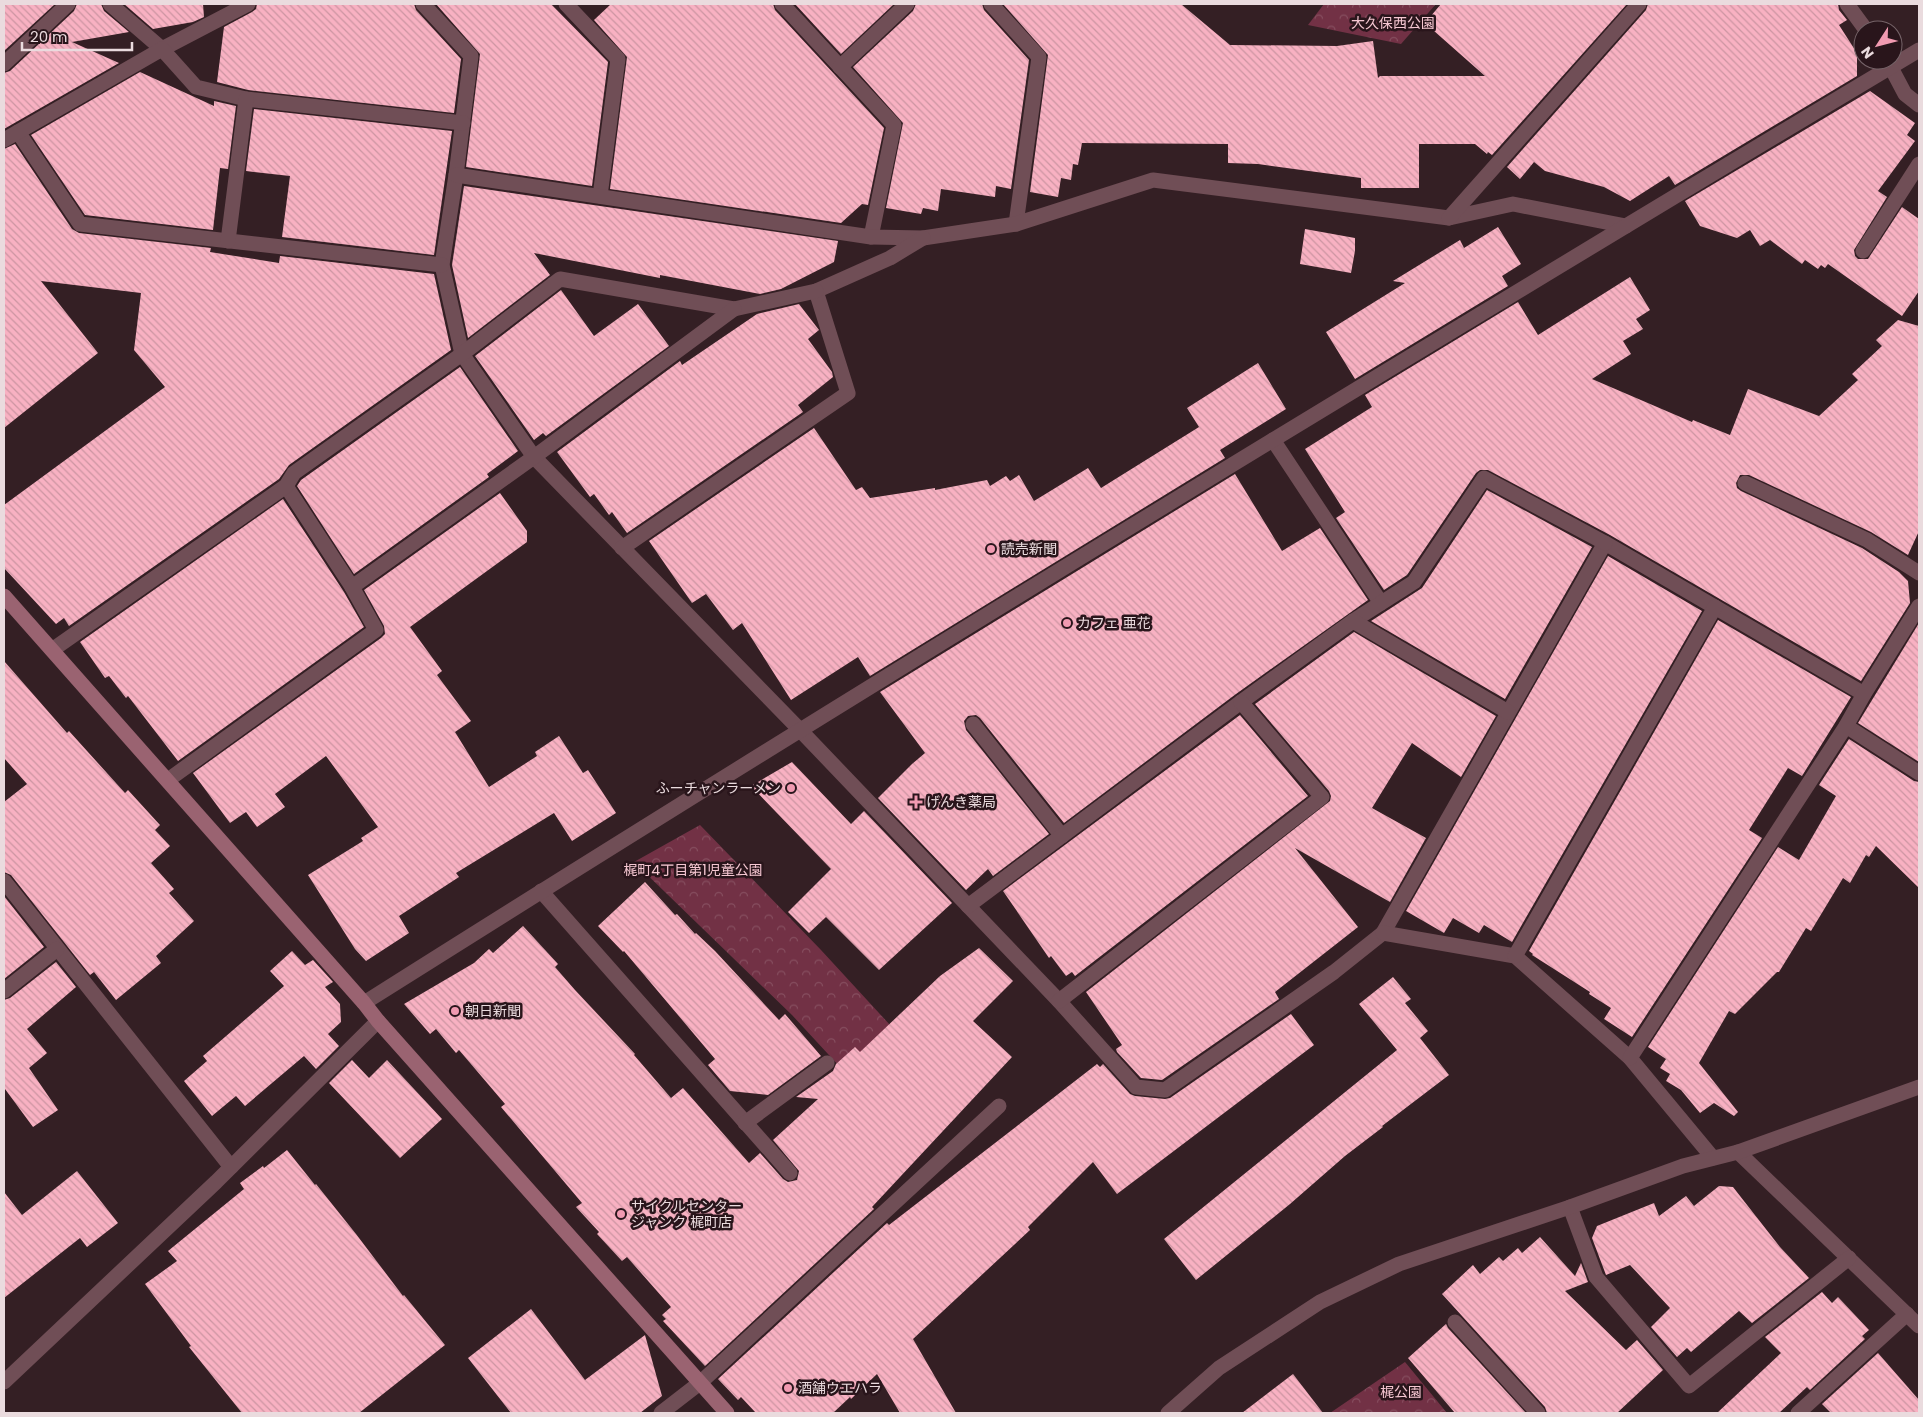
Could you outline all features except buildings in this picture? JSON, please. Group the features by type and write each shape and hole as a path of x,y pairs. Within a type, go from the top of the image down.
{"street":[{"path":"4,64 68,4"},
{"path":"110,4 162,49 196,87 246,99 462,124"},
{"path":"4,140 162,49 248,4"},
{"path":"423,4 471,56 442,265 462,354 534,457 801,731 1059,1001 1136,1087 1165,1090 1334,972 1383,933 1605,543"},
{"path":"566,4 618,59 600,196"},
{"path":"782,4 894,125 871,236"},
{"path":"840,67 907,4"},
{"path":"991,4 1039,57 1016,224"},
{"path":"1449,218 1639,4"},
{"path":"1848,4 1859,20"},
{"path":"1903,57 1919,50"},
{"path":"364,1003 986,614 1626,226 1879,70"},
{"path":"1893,70 1905,94 1919,105"},
{"path":"228,241 246,99"},
{"path":"18,132 80,224 442,265"},
{"path":"1862,251 1919,164"},
{"path":"456,175 871,236 923,238 1016,224 1153,180 1449,218 1513,204 1626,226"},
{"path":"52,650 286,486 294,472 462,354 560,279 734,309 816,291 890,258 923,238"},
{"path":"622,548 848,393 816,291"},
{"path":"352,587 534,457 734,309"},
{"path":"1273,440 1381,603"},
{"path":"968,906 1241,702 1353,621 1414,582 1484,478 1605,543 1864,694"},
{"path":"1746,482 1867,540 1919,572"},
{"path":"168,780 376,630 352,587 286,486"},
{"path":"4,596 168,780 378,1021 701,1382 726,1413"},
{"path":"1630,1058 1846,726 1919,606"},
{"path":"1515,956 1715,607"},
{"path":"1353,621 1508,712"},
{"path":"1059,1001 1322,797 1241,702"},
{"path":"973,724 1062,836"},
{"path":"1846,726 1919,773"},
{"path":"4,881 230,1167"},
{"path":"541,891 790,1173"},
{"path":"1383,933 1515,956 1630,1058 1714,1158"},
{"path":"4,991 57,949"},
{"path":"4,1382 230,1167 378,1021"},
{"path":"745,1123 827,1063"},
{"path":"1168,1413 1219,1368 1320,1302 1399,1264 1570,1207 1683,1166 1738,1152 1919,1087"},
{"path":"661,1413 701,1382 999,1106"},
{"path":"1738,1152 1919,1326"},
{"path":"1570,1207 1596,1277 1690,1386 1849,1258"},
{"path":"1798,1413 1907,1314"},
{"path":"1455,1322 1538,1413"}],"green space":[{"name":"大久保西公園","path":"1324,4 1436,4 1401,44 1308,25"},
{"name":"梶町4丁目第1児童公園","path":"700,825 821,950 925,1063 876,1106 792,1015 634,862"},
{"name":"梶公園","path":"1405,1362 1447,1413 1330,1413"}],"place":[{"name":"読売新聞","path":"991,549"},
{"name":"カフェ 亜花","path":"1067,623"},
{"name":"ふーチャンラーメン","path":"791,788"},
{"name":"げんき薬局","path":"916,802"},
{"name":"朝日新聞","path":"455,1011"},
{"name":"サイクルセンター ジャンク 梶町店","path":"621,1214"},
{"name":"酒舗ウエハラ","path":"788,1388"}]}
